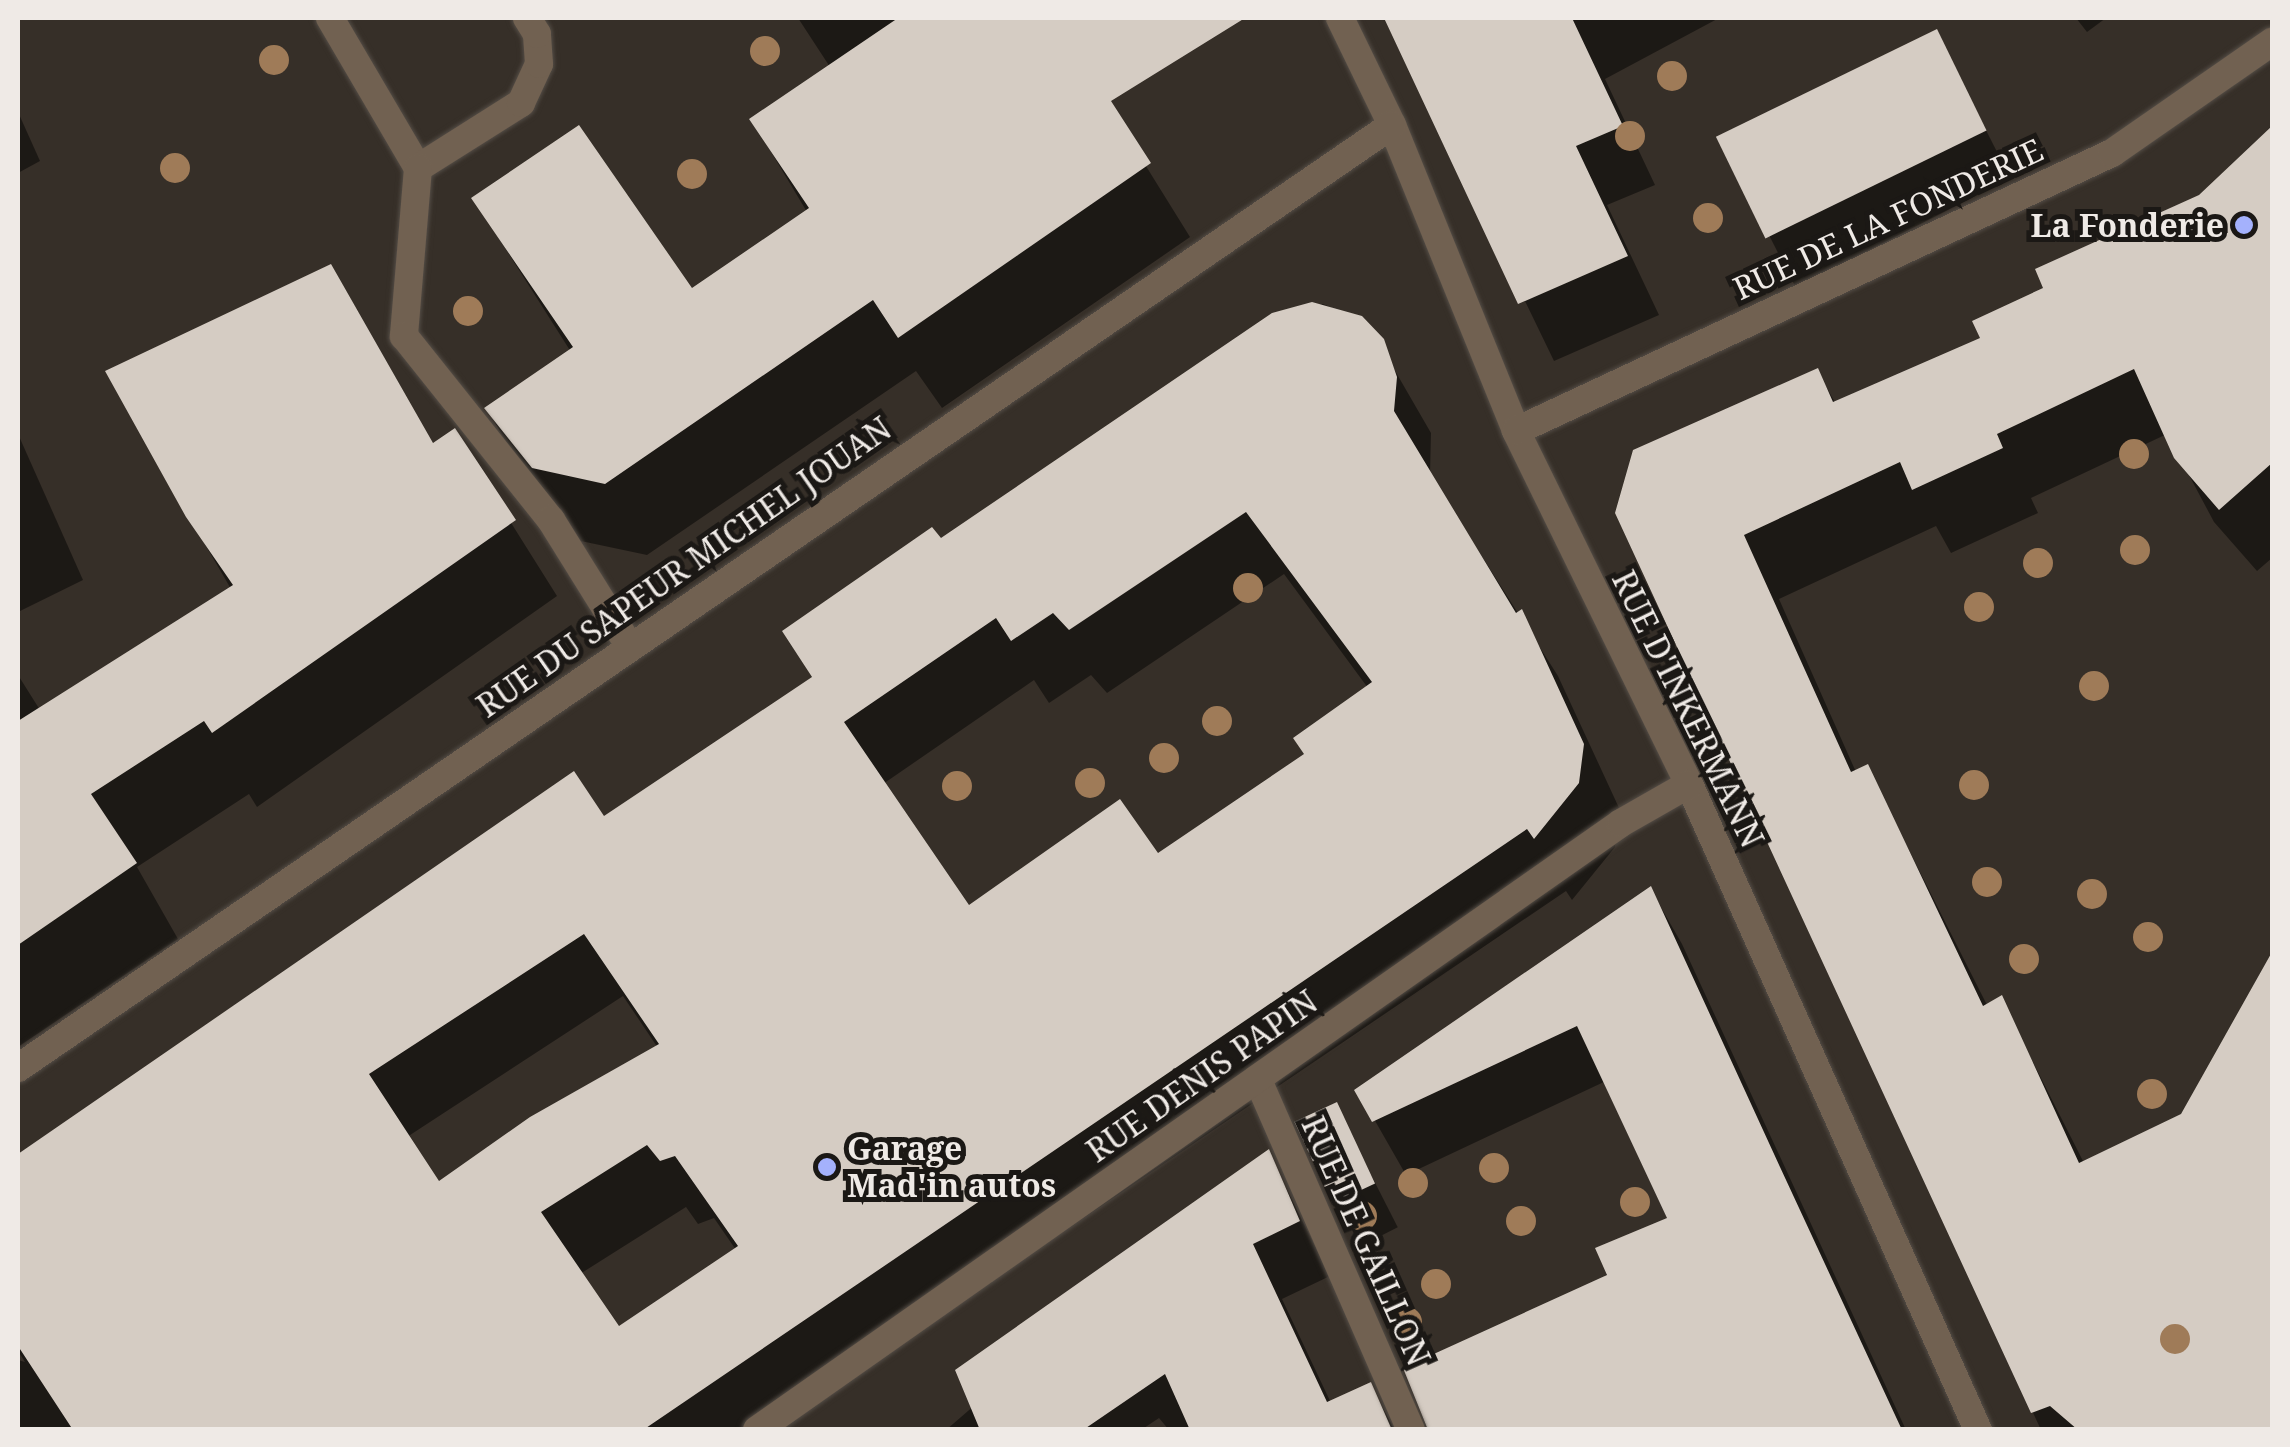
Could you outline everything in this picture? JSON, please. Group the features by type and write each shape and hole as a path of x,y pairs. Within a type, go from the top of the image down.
{"street":[{"path":"330,18 418,168 404,336 551,520 630,647"},
{"path":"418,168 521,103 538,64 537,34 527,18"},
{"name":"RUE D'INKERMANN","path":"1340,18 1392,125 1516,431 1689,784 1978,1430"},
{"name":"RUE DE LA FONDERIE","path":"1516,431 2112,153 2272,42"},
{"name":"RUE DU SAPEUR MICHEL JOUAN","path":"18,1068 1392,125"},
{"name":"RUE DENIS PAPIN","path":"757,1430 1621,823 1689,784"},
{"name":"RUE DE GAILLON","path":"1258,1080 1411,1430"}],"building":[{"path":"898,18 1245,18 1111,101 1151,163 898,338 873,300 605,484 532,468 484,408 573,347 471,198 579,125 692,288 809,208 749,119"},
{"path":"1384,18 1572,18 1623,126 1576,146 1628,256 1518,304"},
{"path":"1937,29 1987,131 1765,238 1716,137"},
{"path":"2272,126 2272,463 2219,510 2174,458 2134,369 1997,434 2003,448 1912,490 1900,462 1744,535 1851,772 1868,764 1983,1006 2002,995 2079,1163 2181,1114 2272,952 2272,1430 2078,1430 2050,1406 2031,1413 1615,513 1633,450 1818,368 1833,402 1980,338 1972,321 2043,288 2035,269 2199,195"},
{"path":"331,264 433,443 455,428 516,520 212,733 204,721 91,794 137,863 18,945 18,721 233,585 186,517 105,371"},
{"path":"1312,302 1362,316 1384,339 1397,377 1394,411 1516,613 1522,609 1584,744 1579,783 1534,839 1527,829 643,1430 73,1430 18,1346 18,1154 574,771 604,816 812,677 782,631 932,527 941,538 1272,313","holes":["1246,512 1372,682 1293,738 1304,754 1158,853 1120,799 969,905 844,722 996,618 1011,641 1053,613 1069,630","584,934 659,1044 530,1117 439,1181 369,1074","647,1145 660,1161 675,1156 738,1246 619,1326 541,1212"]},
{"path":"1651,886 1902,1430 1428,1430 1403,1368 1607,1275 1595,1248 1667,1218 1577,1026 1372,1122 1354,1090"},
{"path":"1337,1102 1375,1184 1332,1203 1294,1122"},
{"path":"1269,1149 1300,1221 1253,1244 1327,1402 1371,1382 1392,1430 1190,1430 1165,1374 1083,1430 980,1430 955,1370"}],"place":[{"name":"La Fonderie","path":"2244,225"},
{"name":"Garage Mad'in autos","path":"827,1167"}]}
